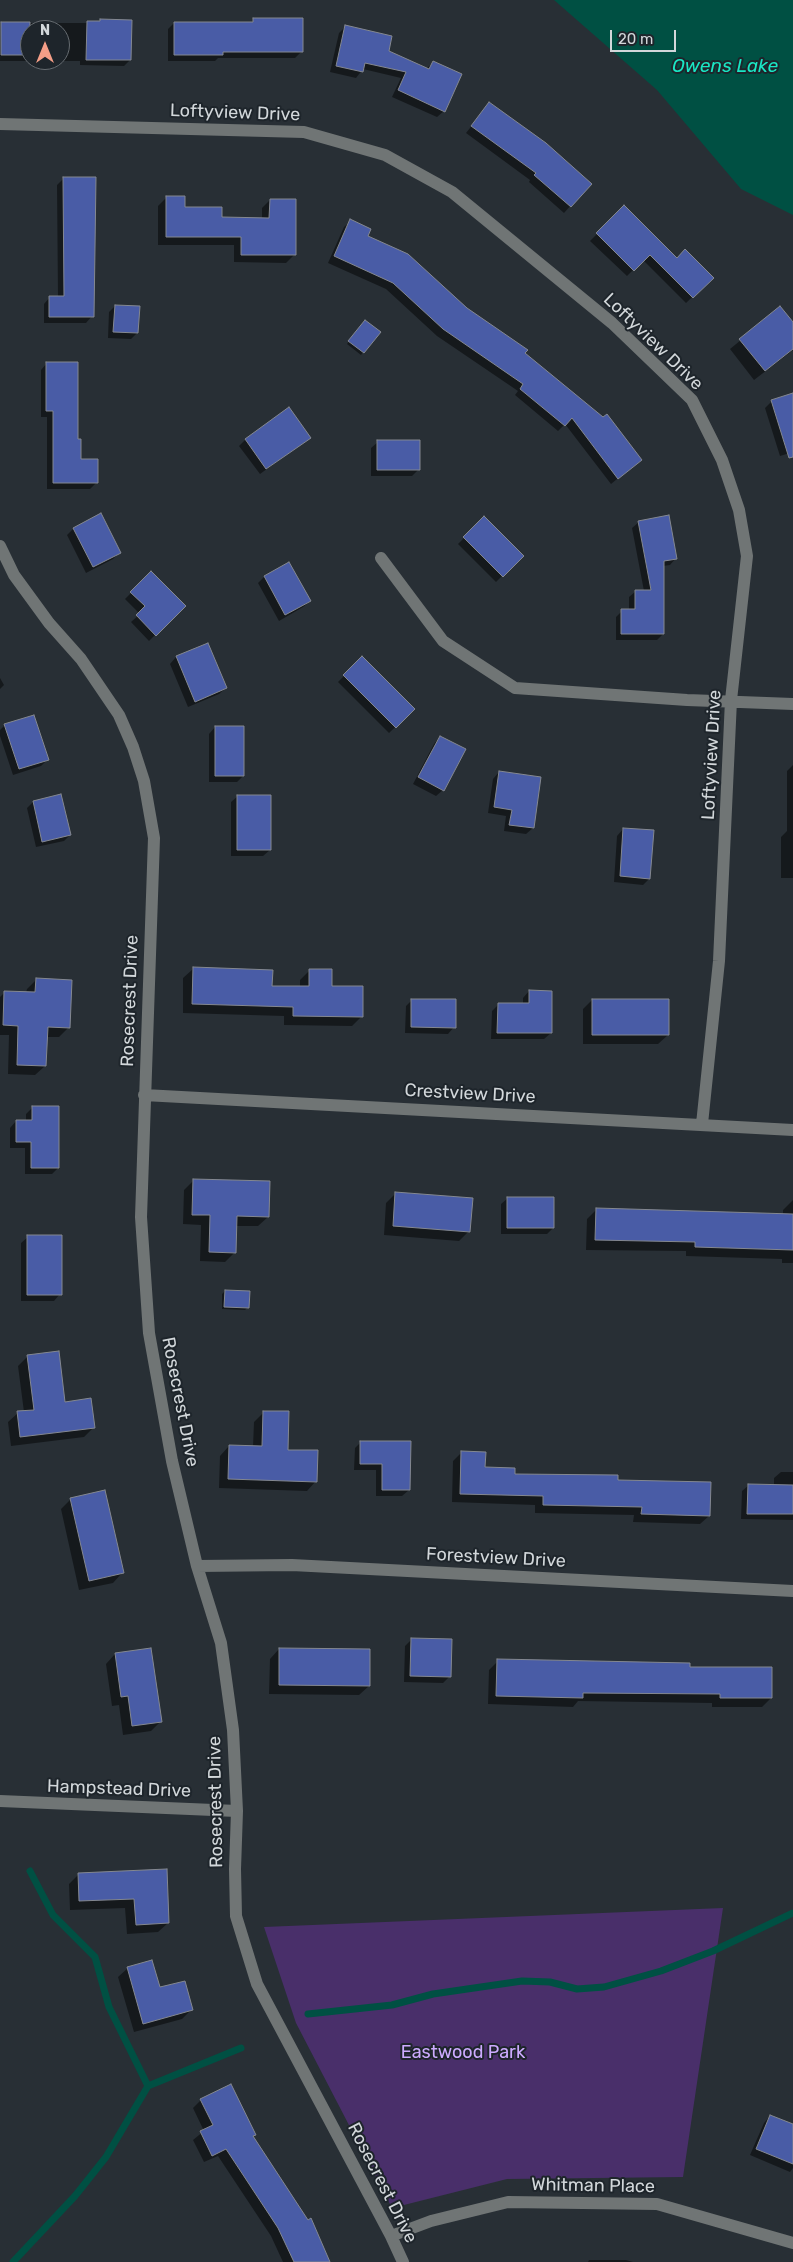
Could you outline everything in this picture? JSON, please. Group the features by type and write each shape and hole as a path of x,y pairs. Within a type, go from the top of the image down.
{"street":[{"name":"Loftyview Drive","path":"0,124 304,132 385,155 452,192 612,324 692,400 722,460 739,510 747,556 731,700 719,961 702,1124"},
{"name":"Rosecrest Drive","path":"0,546 14,575 48,623 81,659 119,715 133,747 144,781 154,838 144,1095 142,1216 149,1333 172,1461 197,1566 221,1643 234,1730 237,1811 236,1916 257,1984 392,2236 403,2262"},
{"path":"381,558 443,641 515,688 687,700 731,700 793,704"},
{"name":"Crestview Drive","path":"144,1095 793,1130"},
{"name":"Forestview Drive","path":"197,1566 292,1565 793,1591"},
{"name":"Hampstead Drive","path":"0,1801 237,1811"},
{"name":"Whitman Place","path":"392,2236 431,2221 508,2202 657,2204 793,2243"}],"green space":[{"name":"Eastwood Park","path":"723,1908 683,2177 507,2179 392,2208 296,2023 264,1927"}],"water":[{"name":"Owens Lake","path":"554,0 793,0 793,215 741,189 657,90"}],"building":[{"path":"253,18 303,18 303,52 223,52 223,55 174,55 174,22 253,22"},
{"path":"100,19 132,20 131,60 86,60 87,21 100,21"},
{"path":"1,22 20,22 20,55 1,55"},
{"path":"345,25 392,36 389,51 429,69 433,61 462,74 445,112 398,90 406,72 365,63 363,72 336,66"},
{"path":"489,102 546,143 592,184 571,207 534,175 536,173 471,126"},
{"path":"63,177 96,177 94,317 49,317 49,296 64,296"},
{"path":"166,196 185,196 185,207 222,207 222,217 269,218 270,199 296,199 296,255 241,255 241,237 166,237"},
{"path":"624,205 677,258 685,249 714,278 693,298 650,255 634,271 596,233"},
{"path":"350,219 371,229 368,236 408,254 467,308 528,350 525,353 603,417 607,414 642,460 618,479 572,418 565,426 520,389 523,384 443,329 393,283 334,256"},
{"path":"115,305 140,306 138,333 113,332"},
{"path":"780,306 793,322 793,349 765,371 739,339"},
{"path":"365,320 381,332 364,353 348,341"},
{"path":"46,362 78,362 78,439 81,439 81,459 98,459 98,483 53,483 53,411 46,411"},
{"path":"793,393 793,457 789,458 771,400"},
{"path":"289,407 311,438 266,469 245,439"},
{"path":"377,440 420,440 420,470 377,470"},
{"path":"101,513 121,553 93,567 73,528"},
{"path":"669,515 677,559 664,561 664,634 621,634 621,609 635,609 635,590 651,590 638,521"},
{"path":"484,516 524,556 503,577 463,537"},
{"path":"289,562 311,601 285,615 264,576"},
{"path":"151,571 186,606 156,636 136,615 145,606 130,592"},
{"path":"208,643 227,688 195,702 176,656"},
{"path":"362,656 415,709 396,728 343,675"},
{"path":"34,715 49,760 19,769 4,724"},
{"path":"215,726 244,726 244,776 215,776"},
{"path":"440,736 466,749 444,791 418,777"},
{"path":"499,771 541,777 534,828 509,825 512,810 494,807"},
{"path":"61,794 71,835 42,842 33,801"},
{"path":"237,795 271,795 271,850 237,850"},
{"path":"623,828 654,830 650,879 620,876"},
{"path":"193,967 273,970 272,986 309,986 309,969 332,969 332,986 363,986 363,1017 293,1016 293,1007 192,1004"},
{"path":"36,978 72,980 70,1028 48,1027 46,1066 17,1065 18,1026 3,1025 4,991 35,992"},
{"path":"529,990 552,991 552,1033 497,1033 498,1003 529,1003"},
{"path":"411,999 456,999 456,1028 411,1027"},
{"path":"592,999 669,999 669,1035 592,1035"},
{"path":"32,1106 59,1106 59,1168 31,1168 31,1142 16,1142 16,1120 32,1120"},
{"path":"193,1179 270,1181 269,1217 237,1216 236,1253 209,1252 210,1215 192,1215"},
{"path":"395,1192 473,1198 470,1232 393,1226"},
{"path":"507,1197 554,1197 554,1228 507,1228"},
{"path":"596,1208 793,1214 793,1250 695,1247 695,1242 595,1240"},
{"path":"27,1235 62,1235 62,1295 27,1295"},
{"path":"225,1290 250,1291 249,1308 224,1307"},
{"path":"59,1351 65,1402 91,1398 95,1428 20,1437 17,1411 34,1410 27,1355"},
{"path":"263,1411 289,1411 288,1450 318,1450 317,1482 228,1479 229,1445 262,1446"},
{"path":"360,1441 411,1441 410,1490 382,1490 382,1464 360,1464"},
{"path":"461,1451 486,1452 485,1467 515,1468 515,1474 618,1475 618,1480 711,1482 710,1516 641,1514 642,1507 543,1505 543,1496 460,1494"},
{"path":"748,1484 793,1485 793,1514 747,1514"},
{"path":"105,1490 124,1573 89,1581 70,1498"},
{"path":"411,1638 452,1639 451,1677 410,1676"},
{"path":"151,1648 162,1722 132,1726 128,1696 121,1697 115,1653"},
{"path":"279,1648 370,1649 370,1686 279,1685"},
{"path":"497,1659 690,1663 690,1667 772,1667 772,1698 720,1698 720,1694 583,1693 583,1698 496,1696"},
{"path":"167,1869 169,1923 136,1925 134,1899 79,1901 78,1873"},
{"path":"152,1960 160,1987 185,1981 193,2010 143,2024 127,1967"},
{"path":"231,2084 256,2135 253,2136 308,2220 311,2218 330,2262 294,2262 278,2228 226,2149 212,2156 200,2131 213,2125 200,2099"},
{"path":"770,2115 793,2124 793,2164 756,2149"}],"waterway":[{"path":"30,1871 53,1915 95,1957 109,2007 148,2086"},
{"path":"308,2014 392,2005 433,1994 522,1981 550,1982 577,1989 604,1987 661,1971 713,1951 793,1913"},
{"path":"13,2262 75,2196 106,2157 148,2086 241,2048"}]}
